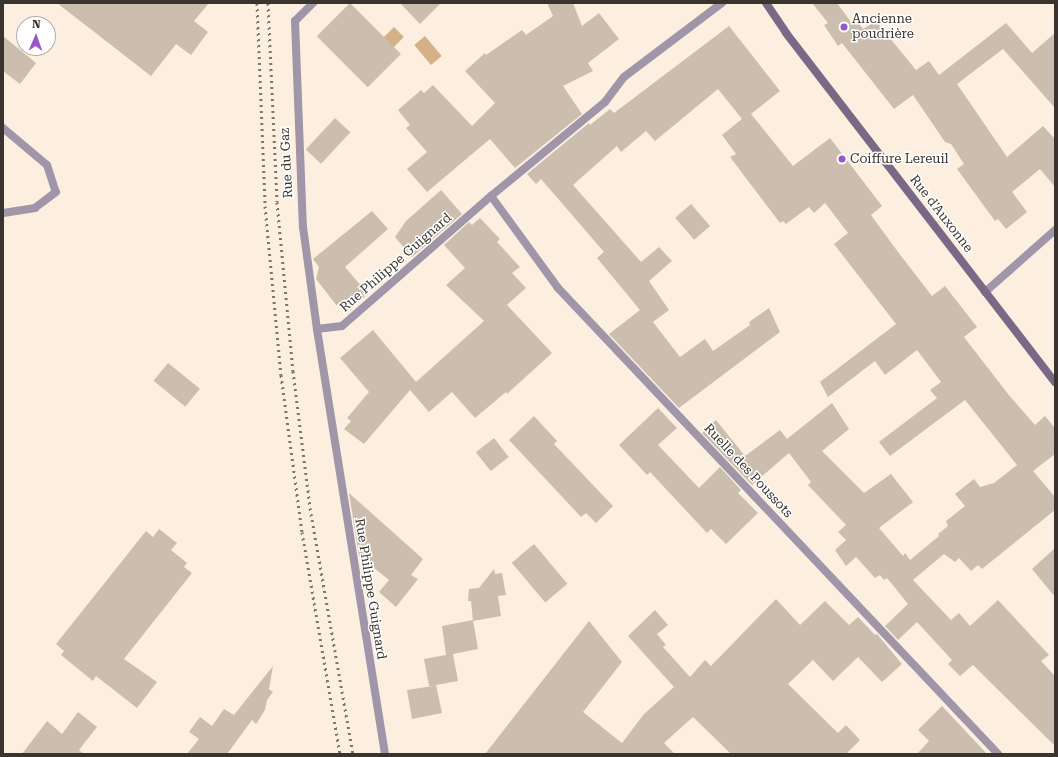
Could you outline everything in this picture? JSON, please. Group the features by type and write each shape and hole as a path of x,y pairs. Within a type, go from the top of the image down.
{"main road":[{"name":"Rue d'Auxonne","path":"766,3 1055,382"}],"street":[{"name":"Rue du Gaz","path":"313,3 295,21 303,227 317,329"},
{"name":"Rue Philippe Guignard","path":"385,754 317,329 342,326 491,196 605,102 624,78 722,3"},
{"path":"3,128 47,165 56,192 35,208 3,213"},
{"name":"Ruelle des Poussots","path":"491,196 558,288 998,754"},
{"path":"985,292 1055,230"}],"shaded area":[{"path":"394,27 404,37 385,56 375,46"},
{"path":"425,36 442,56 431,65 414,45"}],"building":[{"path":"57,3 209,3 194,21 208,32 191,55 176,44 151,76"},
{"path":"350,3 401,54 368,87 317,36"},
{"path":"400,3 441,3 420,24"},
{"path":"547,3 573,3 582,26 599,13 619,39 588,63 593,71 563,86 582,114 515,168 490,139 427,192 407,169 427,152 406,128 410,125 398,110 421,90 424,93 433,85 472,126 495,103 465,71 485,53 486,55 522,30 526,35 553,16"},
{"path":"812,3 837,3 851,22 856,19 863,29 876,21 916,70 929,61 939,75 1006,23 1032,53 1055,33 1055,108 1003,49 957,84 1007,157 1043,126 1055,139 1055,187 1040,169 1012,192 1027,212 1006,229 998,219 995,221 957,169 964,164 951,144 945,142 913,95 894,109 842,43 838,46 824,25 828,23"},
{"path":"729,26 780,91 751,114 793,166 830,138 882,206 871,215 932,296 945,286 977,327 964,337 1008,394 1035,425 1045,416 1055,428 1055,454 1033,471 1055,497 1055,510 982,569 978,565 971,571 959,558 955,562 944,554 913,580 951,620 959,613 970,626 998,600 1049,655 1041,661 1055,676 1055,746 973,665 960,676 948,664 952,660 917,622 898,640 885,626 908,604 887,578 884,580 880,575 875,578 856,557 846,566 835,550 846,540 838,532 846,525 808,485 811,482 789,453 752,485 702,433 716,420 745,456 780,430 787,439 832,403 849,429 822,451 864,493 891,474 913,502 879,528 903,556 905,553 910,560 939,536 938,534 948,526 946,521 965,506 955,494 974,479 980,487 994,483 1017,465 965,400 890,456 879,442 937,398 930,390 941,382 917,350 885,375 875,361 828,397 820,382 896,324 834,244 848,233 825,203 814,213 809,207 786,224 783,221 780,223 730,157 736,154 722,135 742,119 718,89 655,141 646,131 621,152 617,146 573,185 641,262 659,247 672,261 649,281 669,310 653,322 680,357 705,339 713,351 750,325 749,322 769,308 780,332 679,408 609,334 640,310 597,258 604,252 541,179 536,184 527,174 589,123 590,125 610,109 614,113"},
{"path":"3,36 16,47 16,56 27,56 36,63 20,84 3,71"},
{"path":"335,118 350,132 321,164 306,149"},
{"path":"441,190 462,214 412,257 395,237 406,221"},
{"path":"691,204 710,226 694,240 675,218"},
{"path":"372,211 388,229 345,267 368,294 352,307 345,299 337,306 316,279 319,267 313,259"},
{"path":"480,218 500,239 497,242 520,267 512,273 526,288 507,305 552,353 507,394 506,392 475,418 452,392 429,412 410,390 364,444 344,429 351,421 347,418 369,392 340,358 373,330 416,382 484,321 446,285 465,268 444,245 469,222 472,225"},
{"path":"168,363 200,389 185,407 154,381"},
{"path":"658,408 677,428 658,445 699,488 720,467 741,490 738,493 758,513 726,544 711,529 707,533 650,472 647,475 619,445"},
{"path":"534,416 557,441 554,444 613,506 596,523 586,513 581,517 509,440"},
{"path":"494,438 509,457 491,471 476,452"},
{"path":"349,493 423,559 411,575 418,579 396,607 379,592 389,580 359,556"},
{"path":"159,529 177,543 171,550 187,563 184,567 192,573 124,659 157,682 137,708 96,676 93,681 61,655 64,651 56,644 146,531 153,537"},
{"path":"534,544 567,584 545,602 512,563"},
{"path":"1055,548 1055,597 1032,569"},
{"path":"494,569 495,574 502,573 506,595 498,596 501,616 473,621 471,601 468,601 469,589 479,588"},
{"path":"776,599 800,625 825,601 849,625 858,617 875,635 877,634 902,664 882,682 858,657 833,681 813,660 788,684 838,733 846,725 860,740 846,754 731,754 693,717 664,743 675,754 485,754 589,621 622,662 583,712 622,743 644,714 674,687 628,636 655,610 668,625 657,634 666,645 663,647 690,677 705,660 711,666"},
{"path":"473,620 478,649 453,654 458,681 436,685 442,713 412,719 407,690 433,686 429,686 424,659 446,655 442,626"},
{"path":"273,666 269,689 273,692 267,700 265,710 256,724 252,720 227,754 187,754 199,739 189,732 200,717 212,726 224,709 234,715"},
{"path":"942,706 987,754 917,754 929,741 918,730"},
{"path":"78,712 97,727 79,750 84,754 22,754 47,721 62,734"}],"railway":[{"path":"257,3 265,206 281,375 302,532 340,754"},
{"path":"268,3 277,202 293,371 310,508 353,754"}],"place":[{"name":"Ancienne poudrière","path":"844,27"},
{"name":"Coiffure Lereuil","path":"842,159"}]}
